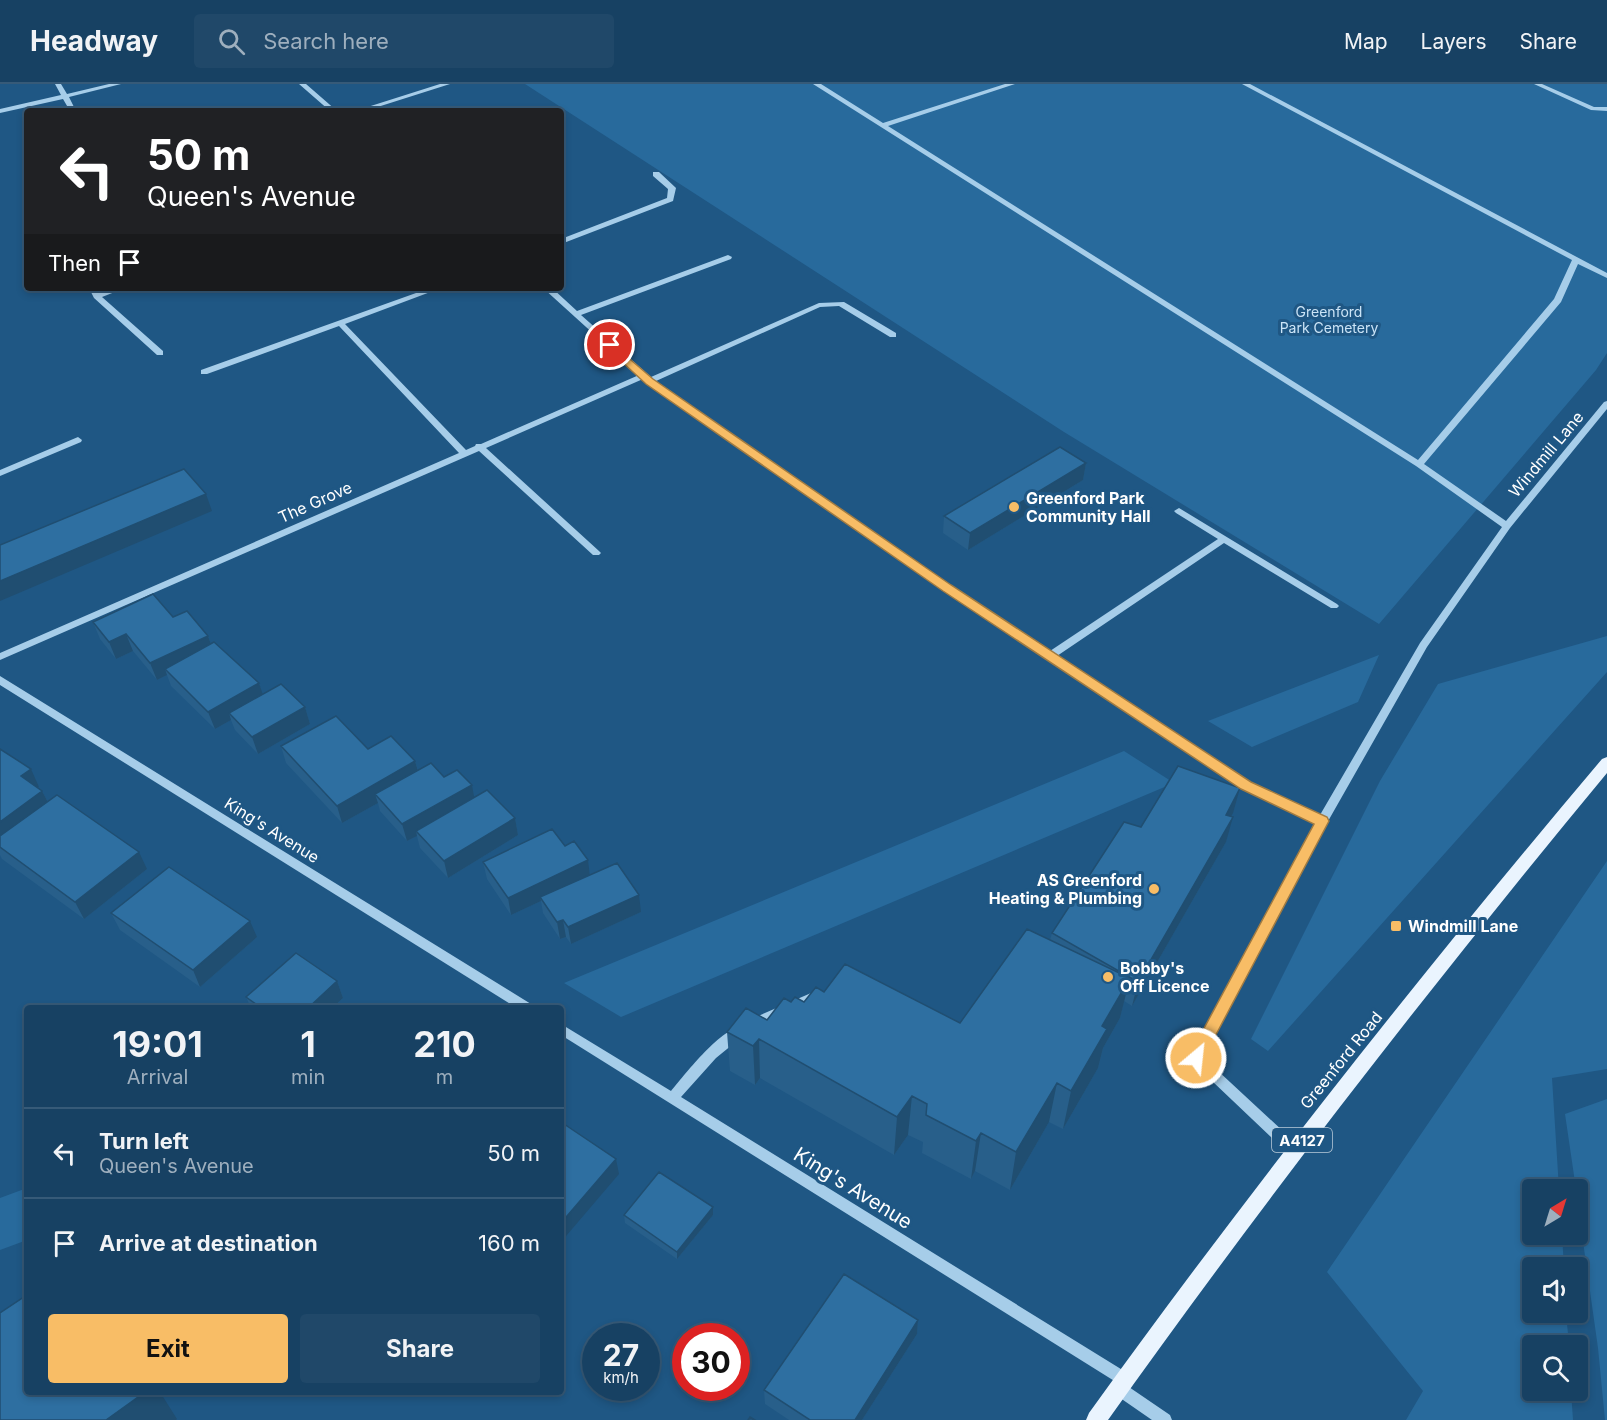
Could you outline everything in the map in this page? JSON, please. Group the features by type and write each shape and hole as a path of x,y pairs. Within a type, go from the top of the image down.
{"main road":[{"name":"Greenford Road","path":"1096,1420 1294,1150 1518,868 1607,763"}],"street":[{"path":"58,84 71,108"},
{"path":"0,111 117,84"},
{"path":"302,84 330,108"},
{"path":"368,108 447,84"},
{"path":"816,84 1419,464 1507,526"},
{"path":"882,126 1012,84"},
{"path":"1245,84 1607,276"},
{"path":"1537,84 1593,109 1607,109"},
{"path":"564,241 670,199 672,188 656,174"},
{"path":"576,314 728,257"},
{"path":"1419,464 1558,300 1576,260"},
{"path":"204,372 429,291"},
{"path":"550,291 647,379 947,588 1246,786 1322,821"},
{"path":"95,292 160,353"},
{"name":"The Grove","path":"0,657 478,446 647,379 819,305 841,304 893,335"},
{"path":"340,323 464,453"},
{"name":"Windmill Lane","path":"1294,1150 1196,1058 1322,821 1423,645 1507,526 1607,405"},
{"path":"0,472 78,440"},
{"path":"478,446 596,553"},
{"path":"1179,512 1334,606"},
{"path":"1050,656 1224,539"},
{"name":"King's Avenue","path":"0,680 521,1005"},
{"path":"672,1099 702,1063 726,1040 757,1021 832,989"},
{"name":"King's Avenue","path":"564,1031 1121,1384 1165,1420"}],"green space":[{"name":"Greenford Park Cemetery","path":"525,84 1607,84 1607,353 1596,370 1379,624 1064,432"},
{"path":"1607,636 1607,672 1268,1051 1251,1039 1380,781 1438,684"},
{"path":"1379,655 1358,702 1252,747 1208,721"},
{"path":"1124,751 1174,783 621,1017 564,983"},
{"path":"1607,861 1607,1069 1552,1078 1558,1179 1522,1179 1522,1245 1563,1245 1563,1257 1522,1257 1522,1323 1567,1323 1568,1335 1522,1335 1522,1401 1572,1401 1573,1420 1406,1420 1423,1391 1327,1272"},
{"path":"1607,1099 1607,1420 1605,1420 1588,1277 1588,1257 1585,1257 1583,1245 1588,1245 1588,1179 1575,1179 1565,1114"},
{"path":"24,1189 24,1241 0,1250 0,1198"}],"building":[{"path":"1060,447 1086,463 970,533 944,516"},
{"path":"184,469 206,494 0,581 0,545"},
{"path":"153,594 173,617 187,611 208,636 150,663 126,634 109,642 93,622"},
{"path":"214,642 259,683 208,712 165,669"},
{"path":"281,684 305,707 252,737 229,713"},
{"path":"336,716 368,749 391,736 415,761 337,806 281,746"},
{"path":"0,749 31,769 21,776 42,791 0,822"},
{"path":"431,763 444,777 457,770 472,785 402,824 375,794"},
{"path":"1178,766 1240,788 1226,815 1233,817 1138,982 1052,933 1124,822 1141,827"},
{"path":"487,790 515,818 444,861 416,831"},
{"path":"57,795 139,852 75,902 0,847 0,836"},
{"path":"552,829 565,846 574,841 588,860 508,898 483,862"},
{"path":"617,863 639,895 568,927 563,920 557,922 540,897"},
{"path":"169,867 250,921 193,970 111,913"},
{"path":"1027,929 1130,978 1102,1026 1107,1029 1071,1091 1057,1083 1016,1152 981,1133 976,1141 926,1115 927,1104 912,1096 897,1117 759,1039 753,1046 727,1032 746,1008 767,1020 784,998 791,1002 795,997 804,1002 816,987 824,992 845,964 960,1023"},
{"path":"296,953 337,981 311,1005 257,1005 246,997"},
{"path":"564,1124 616,1159 564,1220"},
{"path":"659,1172 713,1207 677,1252 624,1215"},
{"path":"844,1274 918,1320 855,1420 810,1420 764,1390"},
{"path":"24,1297 24,1395 141,1395 106,1420 0,1420 0,1313"}],"place":[{"name":"Greenford Park Community Hall","path":"1014,507"},
{"name":"AS Greenford Heating & Plumbing","path":"1154,889"},
{"name":"Windmill Lane","path":"1396,926"},
{"name":"Bobby's Off Licence","path":"1108,977"}],"route":[{"path":"610,345 650,381 947,588 1246,786 1322,821 1196,1058"}]}
